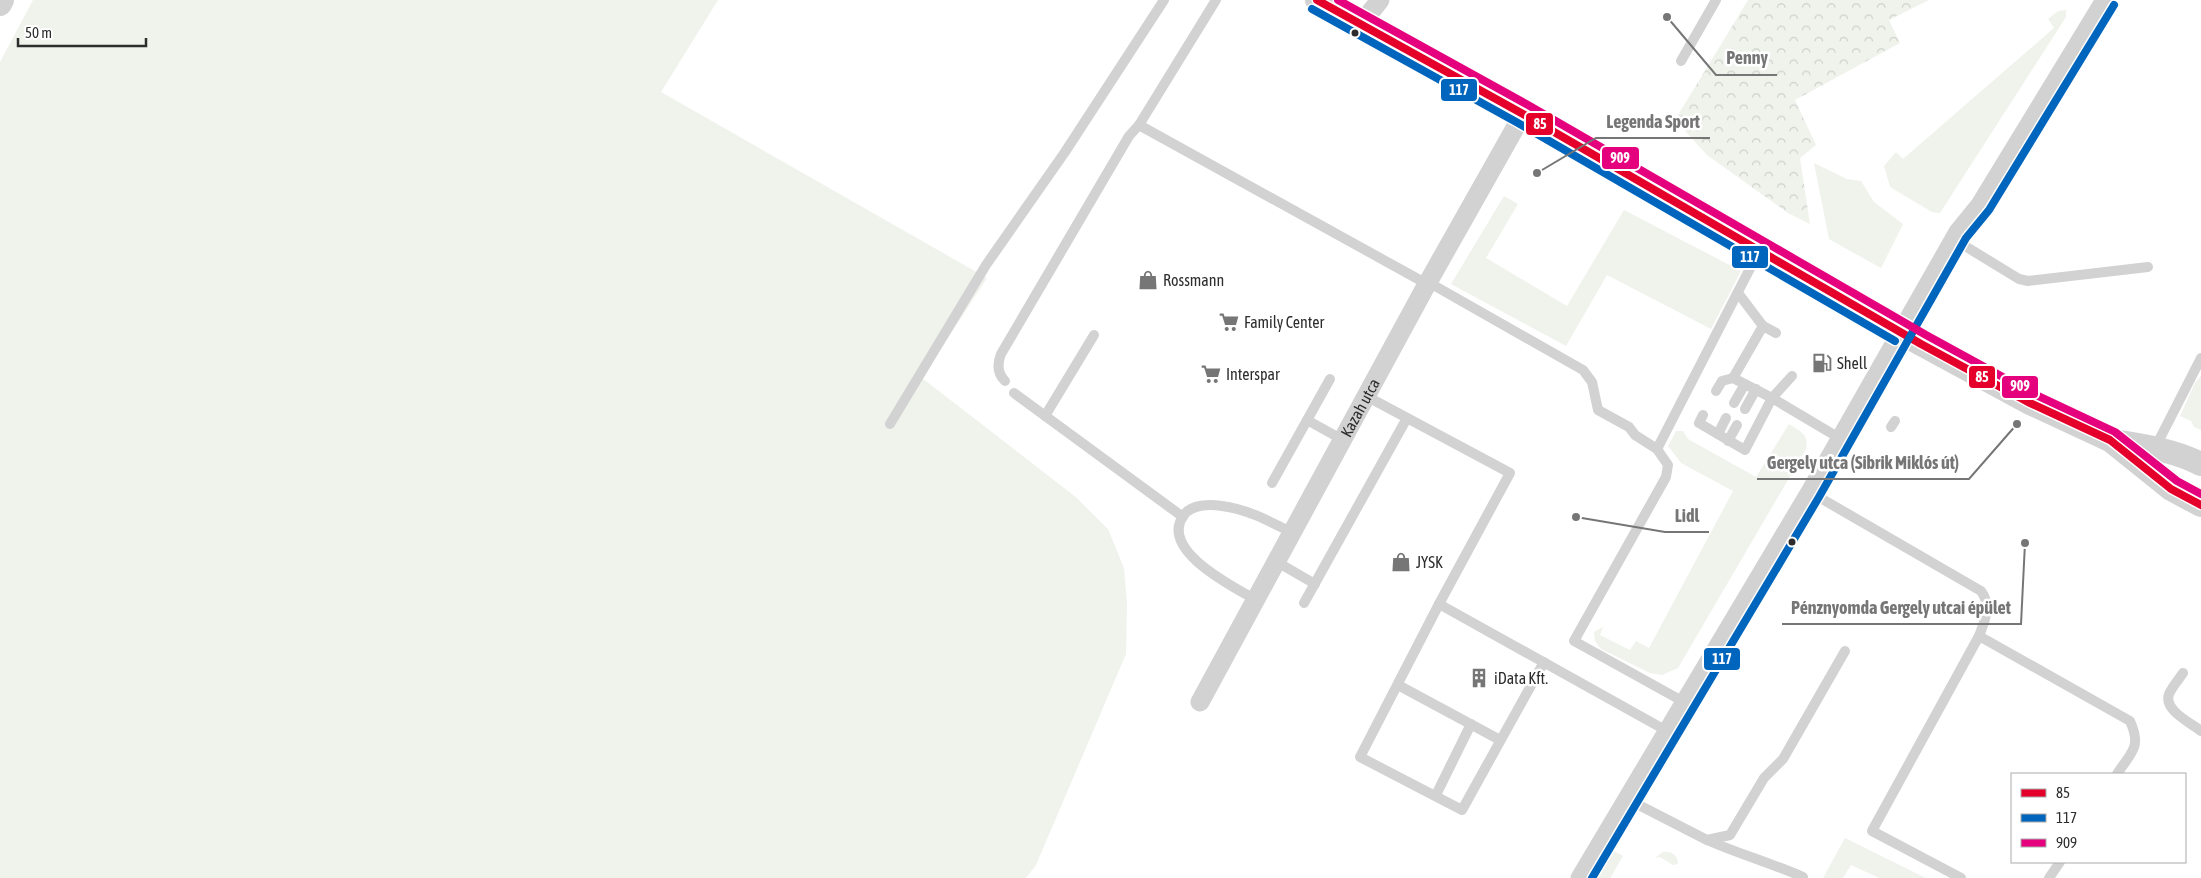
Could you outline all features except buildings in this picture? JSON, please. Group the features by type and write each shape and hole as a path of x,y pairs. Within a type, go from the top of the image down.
{"street":[{"path":"0,4 2,0"},
{"path":"1317,0 1523,114 1900,332 2028,402 2110,440 2171,488 2201,505"},
{"path":"1361,24 1380,0"},
{"path":"1580,878 1810,492 1958,232 1980,205 2105,0"},
{"name":"Kazah utca","path":"1200,702 1428,283 1523,114"},
{"path":"2110,440 2156,448 2201,464"}],"lane":[{"path":"890,424 986,266 1065,152 1164,0"},
{"path":"1005,381 999,372 998,360 1001,354 1129,136 1139,124 1216,0"},
{"path":"1680,61 1716,0"},
{"path":"1139,124 1573,363 1588,375 1598,410 1629,427 1635,435 1657,449 1668,464 1666,477 1574,641 1684,702"},
{"path":"1958,232 1965,246 2019,279 2028,281 2148,267"},
{"path":"1657,449 1759,251"},
{"path":"1738,293 1763,326 1776,333"},
{"path":"1733,378 1763,326"},
{"path":"1045,416 1094,335"},
{"path":"2156,448 2201,359"},
{"path":"1704,415 1699,423 1744,450 1772,398 1792,376"},
{"path":"1716,392 1722,381 1733,378 1772,398 1840,439"},
{"path":"1272,483 1330,379"},
{"path":"1734,402 1745,384"},
{"path":"1745,409 1756,389"},
{"path":"1014,394 1183,516"},
{"path":"1366,396 1510,473 1439,604 1360,757 1462,810 1544,662"},
{"path":"1304,603 1407,418"},
{"path":"1718,434 1726,418"},
{"path":"1308,420 1343,440"},
{"path":"1728,440 1737,425"},
{"path":"1810,492 1981,591 1985,597 1987,614 1979,636 1872,831 1961,878"},
{"path":"1256,600 1220,579 1196,561 1182,541 1180,527 1183,516 1193,508 1224,506 1256,516 1293,533"},
{"path":"1277,562 1315,584"},
{"path":"1439,604 1667,731"},
{"path":"1979,636 2130,721 2136,734 2136,744 2118,773"},
{"path":"1707,840 1730,835 1764,778 1783,759 1845,651"},
{"path":"2183,673 2169,694 2169,702 2173,710 2201,731"},
{"path":"1398,686 1500,740"},
{"path":"1436,795 1471,724"},
{"path":"1627,799 1707,840 1744,856 1768,862 1803,877"},
{"path":"2049,878 2059,863"}],"green space":[{"path":"33,0 718,0 661,92 987,278 922,378 1077,498 1108,529 1124,568 1127,604 1126,654 1036,865 1026,878 0,878 0,62"},
{"path":"1748,0 1929,0 1889,20 1900,43 1795,100 1816,145 1800,158 1810,224 1788,213 1707,155 1675,120"},
{"path":"2066,10 2066,17 1940,213 1932,212 1890,187 1884,166 1896,152 1903,159 2054,28 2048,19 2058,11"},
{"path":"1814,163 1847,179 1861,181 1874,202 1903,224 1881,268 1829,239"},
{"path":"1504,196 1518,204 1486,258 1567,306 1624,210 1741,271 1711,329 1607,275 1566,346 1451,284"},
{"path":"2201,376 2201,430 2194,427 2191,421 2180,416 2195,383"},
{"path":"1789,424 1800,431 1805,437 1806,449 1678,668 1662,675 1650,673 1601,649 1595,641 1594,632 1603,627 1600,635 1630,650 1636,641 1649,648 1733,491 1681,463 1668,446 1676,431 1683,431 1688,439 1756,477"},
{"path":"1845,838 1926,878 1879,878 1851,865 1843,878 1823,878"},
{"path":"1614,851 1623,856 1612,878 1598,878"},
{"path":"1663,852 1674,854 1678,864 1673,865 1660,857 1655,858"}],"transit line":[{"name":"85","path":"1317,0 1523,114 1921,344 2028,402 2110,440 2171,489 2201,505"},
{"name":"909","path":"1338,0 1528,105 1926,335 2032,393 2115,432 2177,481 2201,494"},
{"name":"117","path":"1592,878 1819,497 1966,238 1989,210 2114,5"},
{"name":"117","path":"1312,9 1518,123 1895,341"}],"place":[{"name":"Penny","path":"1667,17"},
{"name":"Legenda Sport","path":"1537,173"},
{"name":"Rossmann","path":"1148,280"},
{"name":"Family Center","path":"1229,322"},
{"name":"Shell","path":"1822,363"},
{"name":"Interspar","path":"1211,374"},
{"name":"Gergely utca (Sibrik Miklós út)","path":"2017,424"},
{"name":"Lidl","path":"1576,517"},
{"name":"Pénznyomda Gergely utcai épület","path":"2025,543"},
{"name":"JYSK","path":"1401,562"},
{"name":"iData Kft.","path":"1479,678"}]}
